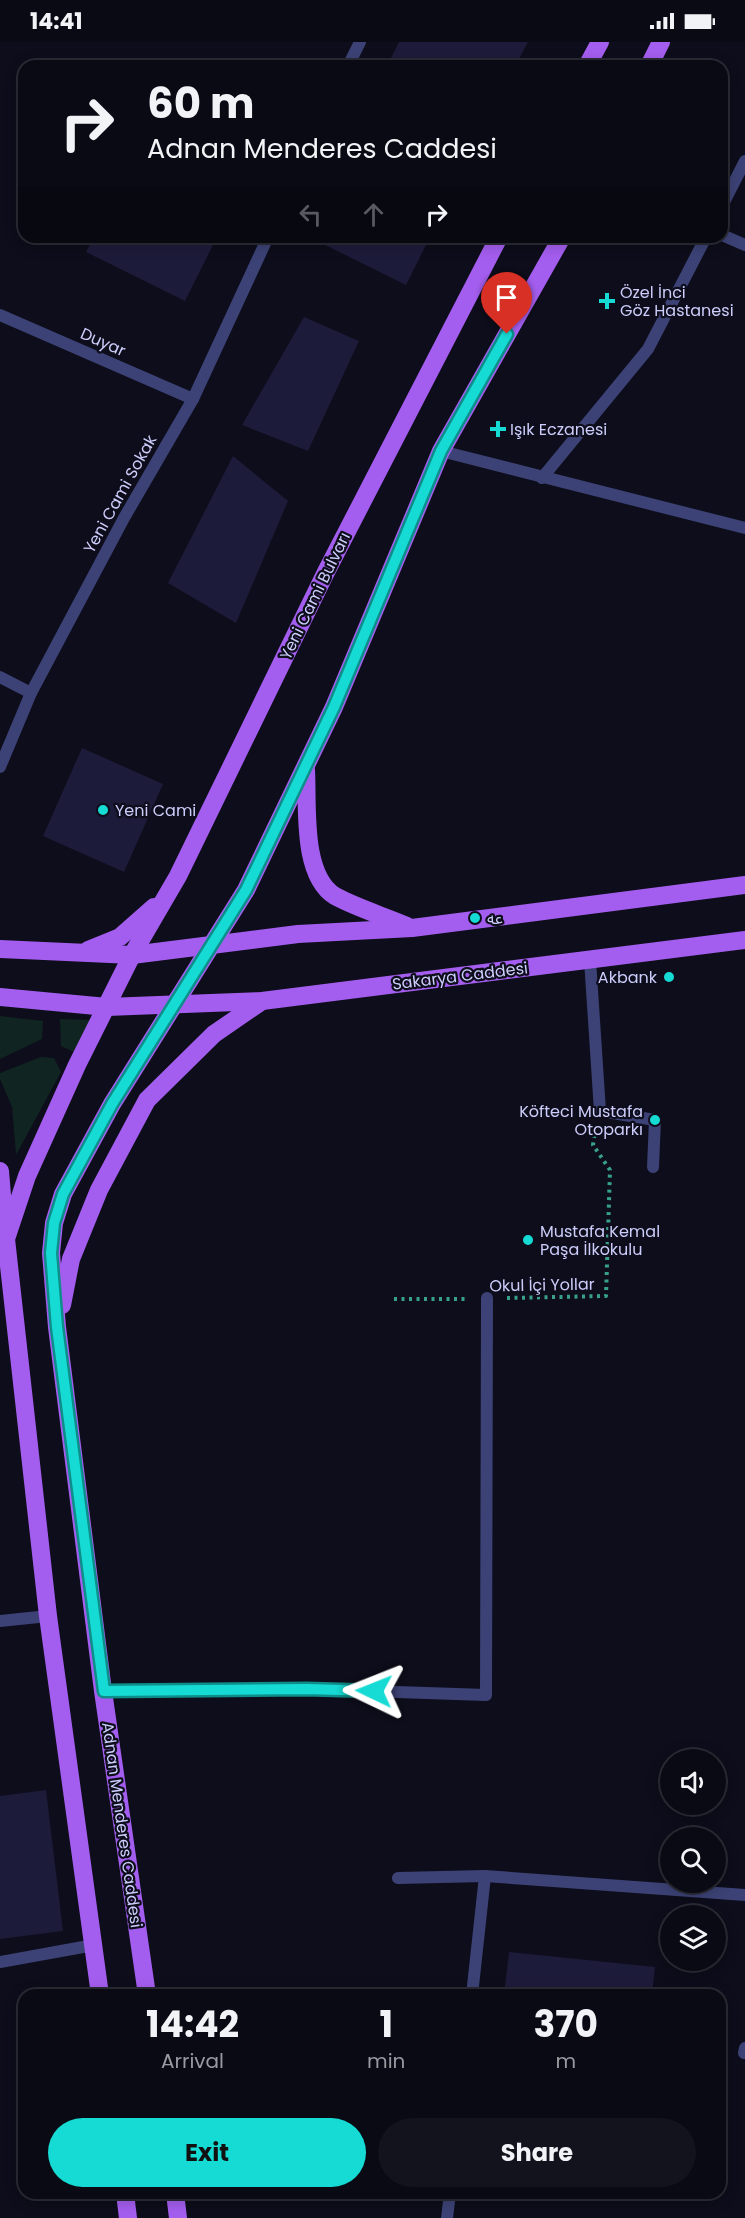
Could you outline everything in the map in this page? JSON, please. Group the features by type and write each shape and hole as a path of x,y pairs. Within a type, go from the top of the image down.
{"main road":[{"path":"590,60 600,42"},
{"path":"652,60 661,42"},
{"name":"Yeni Cami Bulvarı","path":"107,1007 132,955 167,896 326,572 496,243"},
{"path":"212,945 246,890 306,768 441,451 559,243"},
{"path":"306,768 311,860 320,881 334,895 412,928"},
{"path":"0,949 132,955 298,934 412,928 745,885"},
{"path":"78,953 120,937 167,896"},
{"name":"Sakarya Caddesi","path":"0,997 107,1007 262,1000 745,940"},
{"name":"Adnan Menderes Caddesi","path":"146,1989 104,1691 57,1327 51,1253 54,1223 63,1194 112,1104 212,945"},
{"path":"57,1327 71,1259 99,1190 147,1100 214,1034 262,1000"},
{"path":"6,1239 27,1176 77,1065 107,1007"},
{"path":"0,1171 48,1616 99,1989"},
{"path":"126,2199 128,2218"},
{"path":"176,2199 178,2218"}],"street":[{"path":"351,60 360,42"},
{"path":"728,194 745,161"},
{"path":"728,237 745,244"},
{"name":"Yeni Cami Sokak","path":"0,766 31,693 124,518 193,399 265,243"},
{"path":"542,478 648,349 703,243"},
{"name":"Duyar","path":"0,315 193,399"},
{"path":"441,451 745,528"},
{"path":"0,678 31,693"},
{"path":"590,960 600,1111 655,1120 652,1167"},
{"path":"104,1691 307,1689 486,1695 487,1298"},
{"path":"0,1621 48,1616"},
{"path":"473,1989 485,1876"},
{"path":"398,1878 485,1876 745,1895"},
{"path":"0,1962 94,1945"},
{"path":"447,2218 449,2199"}],"path":[{"name":"Okul İçi Yollar","path":"394,1299 606,1296 610,1170 592,1145 600,1111"}],"green space":[{"path":"0,1016 43,1021 42,1039 0,1059"},
{"path":"60,1019 92,1020 74,1052 61,1046"},
{"path":"41,1057 54,1058 61,1072 16,1155 12,1107 0,1079 0,1073"}],"building":[{"path":"399,42 528,42 518,60 390,60"},
{"path":"91,243 214,243 185,301 86,252"},
{"path":"321,243 427,243 406,285"},
{"path":"304,317 359,341 308,451 242,425"},
{"path":"233,456 288,501 236,623 168,583"},
{"name":"Yeni Cami","path":"82,748 163,784 124,872 43,836"},
{"path":"46,1790 63,1931 0,1939 0,1796"},
{"path":"509,1952 655,1967 653,1989 505,1989"}],"place":[{"name":"Özel İnci Göz Hastanesi","path":"607,301"},
{"name":"Işık Eczanesi","path":"498,429"},
{"name":"Yeni Cami","path":"103,810"},
{"name":"عه","path":"475,918"},
{"name":"Akbank","path":"669,977"},
{"name":"Köfteci Mustafa Otoparkı","path":"655,1120"},
{"name":"Mustafa Kemal Paşa İlkokulu","path":"528,1240"}],"route":[{"path":"374,1691 307,1689 104,1691 57,1327 51,1253 54,1223 63,1194 112,1104 246,890 334,707 441,451 507,334"}]}
